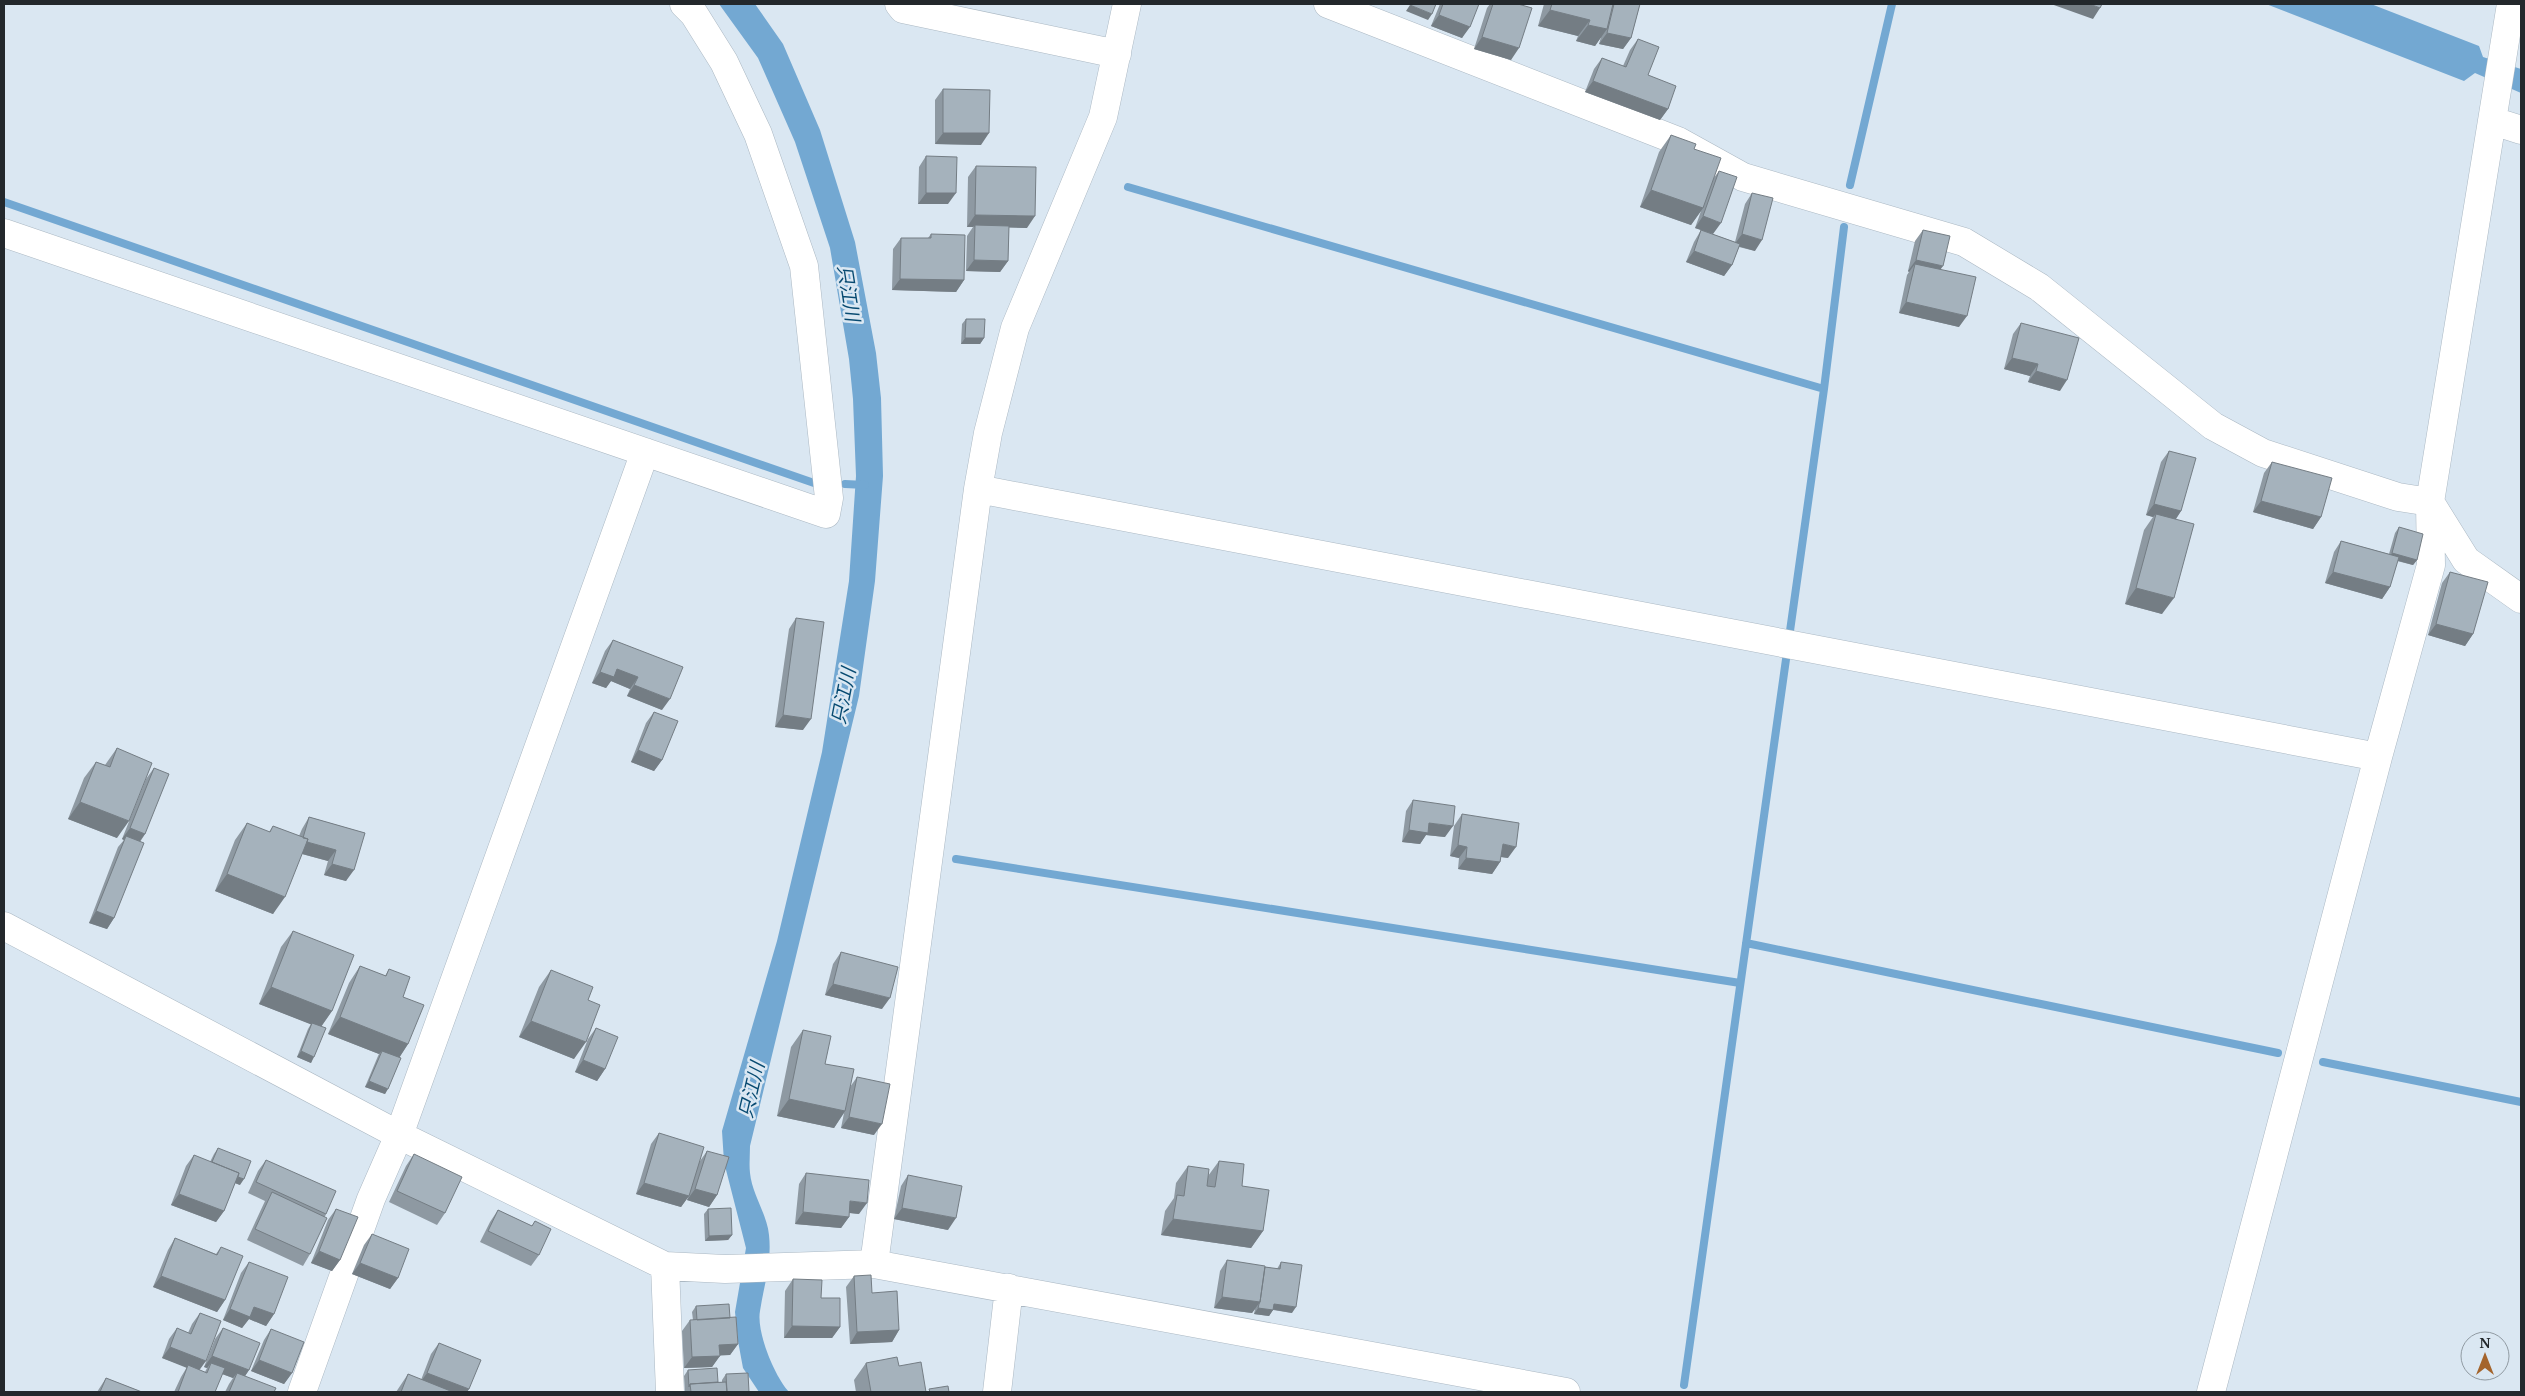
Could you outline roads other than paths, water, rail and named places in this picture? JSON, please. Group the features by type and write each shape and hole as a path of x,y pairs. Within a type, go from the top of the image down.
{"street":[{"path":"4,233 826,514 830,498 804,266 758,134 724,62 694,14 684,4"},
{"path":"900,4 903,9 1117,54"},
{"path":"874,1264 978,489 988,433 1015,328 1103,117 1127,4"},
{"path":"1328,4 1678,141 1743,177 1964,242 2039,287 2213,426 2263,452 2398,496 2430,502 2466,560 2521,599"},
{"path":"2211,1392 2378,756 2431,565 2430,502 2511,4"},
{"path":"2493,121 2521,130"},
{"path":"302,1392 371,1199 399,1135 644,452"},
{"path":"978,489 2378,756"},
{"path":"4,926 399,1135 665,1266 725,1269 874,1264 1566,1392"},
{"path":"665,1266 670,1392"},
{"path":"997,1392 1009,1288"}],"water":[{"name":"只江川","path":"719,4 755,4 783,44 820,130 855,242 876,353 881,398 883,476 875,581 859,696 750,1146 751,1181 768,1227 770,1245 769,1264 760,1311 761,1330 768,1354 778,1376 789,1392 759,1392 743,1368 735,1312 746,1248 724,1162 722,1131 777,941 822,752 849,581 856,476 853,399 849,359 830,248 795,142 758,58"},
{"path":"2266,4 2371,4 2479,46 2483,57 2521,69 2521,93 2475,73 2464,81"}],"waterway":[{"path":"1850,185 1892,4"},
{"path":"1128,187 1824,389"},
{"path":"4,202 814,483"},
{"path":"1684,1385 1824,389 1844,227"},
{"path":"845,484 865,485"},
{"path":"956,859 1740,983"},
{"path":"1746,943 2278,1053"},
{"path":"2323,1062 2521,1102"}]}
